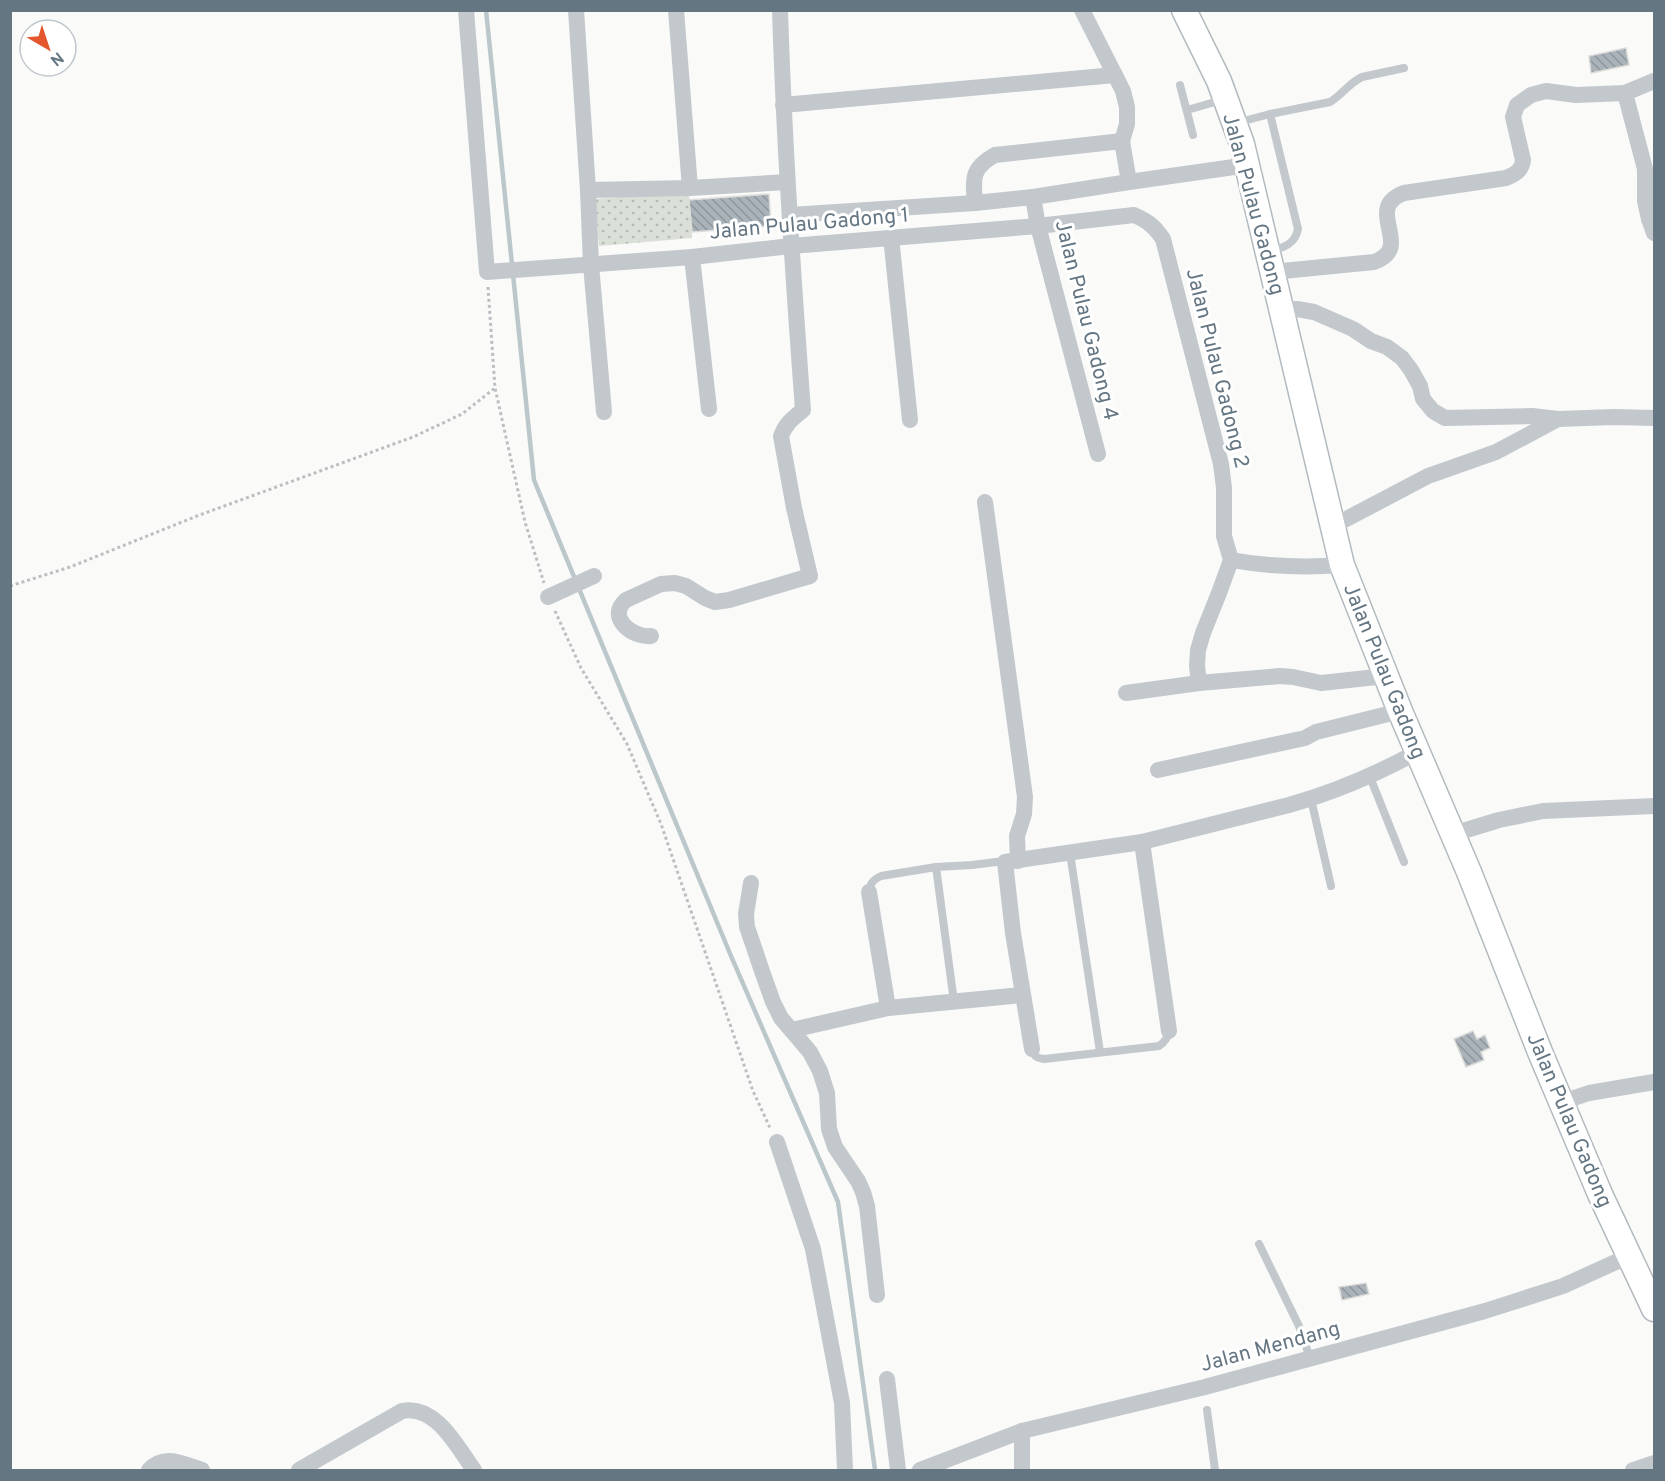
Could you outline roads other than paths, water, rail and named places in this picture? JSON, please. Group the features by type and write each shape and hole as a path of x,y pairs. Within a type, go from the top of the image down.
{"main road":[{"name":"Jalan Pulau Gadong","path":"1184,10 1236,123 1248,165 1342,565 1540,1052 1600,1194 1654,1309"}],"street":[{"name":"Jalan Pulau Gadong 1","path":"466,10 490,272 692,257 891,237 1038,226 1134,215"},
{"path":"576,10 591,265 604,412"},
{"path":"676,10 690,188"},
{"path":"651,636 640,636 624,626 619,617 619,610 621,604 626,600 661,584 675,583 686,586 715,602 810,576 794,508 781,436 785,426 803,410 787,182 780,10"},
{"path":"1082,10 1123,92 1127,107 1127,124 1122,141 1130,182"},
{"path":"783,105 1115,75"},
{"path":"1270,262 1374,262 1384,258 1392,243 1386,211 1394,197 1404,193 1506,178 1522,166 1523,160 1513,117 1517,105 1531,95 1546,91 1576,95 1625,93 1654,81"},
{"path":"1625,93 1645,169 1645,201 1654,233"},
{"path":"975,203 973,180 977,168 985,160 995,155 1122,141"},
{"path":"790,215 1034,197 1248,165"},
{"path":"588,190 690,188 787,182"},
{"name":"Jalan Pulau Gadong 4","path":"1034,197 1038,226 1098,454"},
{"name":"Jalan Pulau Gadong 2","path":"1134,215 1156,228 1163,240 1221,464 1224,488 1224,536 1231,560"},
{"path":"891,237 910,420"},
{"path":"692,257 709,409"},
{"path":"1282,310 1297,309 1314,312 1353,329 1371,341 1388,347 1402,358 1411,370 1420,386 1423,399 1432,411 1445,418 1521,416 1558,419 1654,418"},
{"path":"1333,526 1428,476 1496,452 1558,419"},
{"path":"985,502 1025,797 1024,814 1017,836 1007,889 1032,1049"},
{"path":"1199,683 1198,651 1231,560 1266,566 1308,568 1342,565"},
{"path":"551,596 594,576"},
{"path":"1126,693 1199,683 1280,676 1321,683 1386,676"},
{"path":"1158,770 1305,738 1316,732 1400,711"},
{"path":"1012,862 1142,842 1311,799 1370,777 1417,753"},
{"path":"1453,834 1499,820 1543,811 1654,806"},
{"path":"1142,842 1169,1031"},
{"path":"751,884 746,914 747,927 773,1002 781,1018 810,1052 820,1071 827,1093 829,1129 835,1147 864,1192 877,1295"},
{"path":"869,892 888,1008"},
{"path":"792,1030 888,1008 1022,995"},
{"path":"1562,1102 1590,1093 1654,1082"},
{"path":"777,1142 813,1249 842,1403 846,1470"},
{"name":"Jalan Mendang","path":"920,1470 1022,1431 1205,1387 1485,1311 1563,1286 1629,1256"},
{"path":"887,1379 898,1470"},
{"path":"299,1470 402,1412 410,1410 426,1414 449,1434 474,1470"},
{"path":"1022,1431 1022,1470"},
{"path":"149,1470 161,1461 169,1461 202,1470"},
{"path":"1636,1470 1654,1463"}],"lane":[{"path":"1236,123 1330,102 1350,84 1362,77 1404,68"},
{"path":"1180,85 1193,135"},
{"path":"1186,110 1226,99"},
{"path":"1270,114 1298,229 1290,245 1270,262"},
{"path":"1370,777 1404,862"},
{"path":"1311,799 1331,886"},
{"path":"1070,852 1100,1052"},
{"path":"869,892 870,885 881,876 936,867 1012,862"},
{"path":"936,867 954,1002"},
{"path":"1032,1049 1038,1058 1044,1059 1159,1046 1168,1037 1169,1031"},
{"path":"1259,1244 1299,1326 1310,1358"},
{"path":"1208,1410 1215,1470"}],"waterway":[{"path":"486,10 534,480 731,956 838,1202 875,1470"}]}
